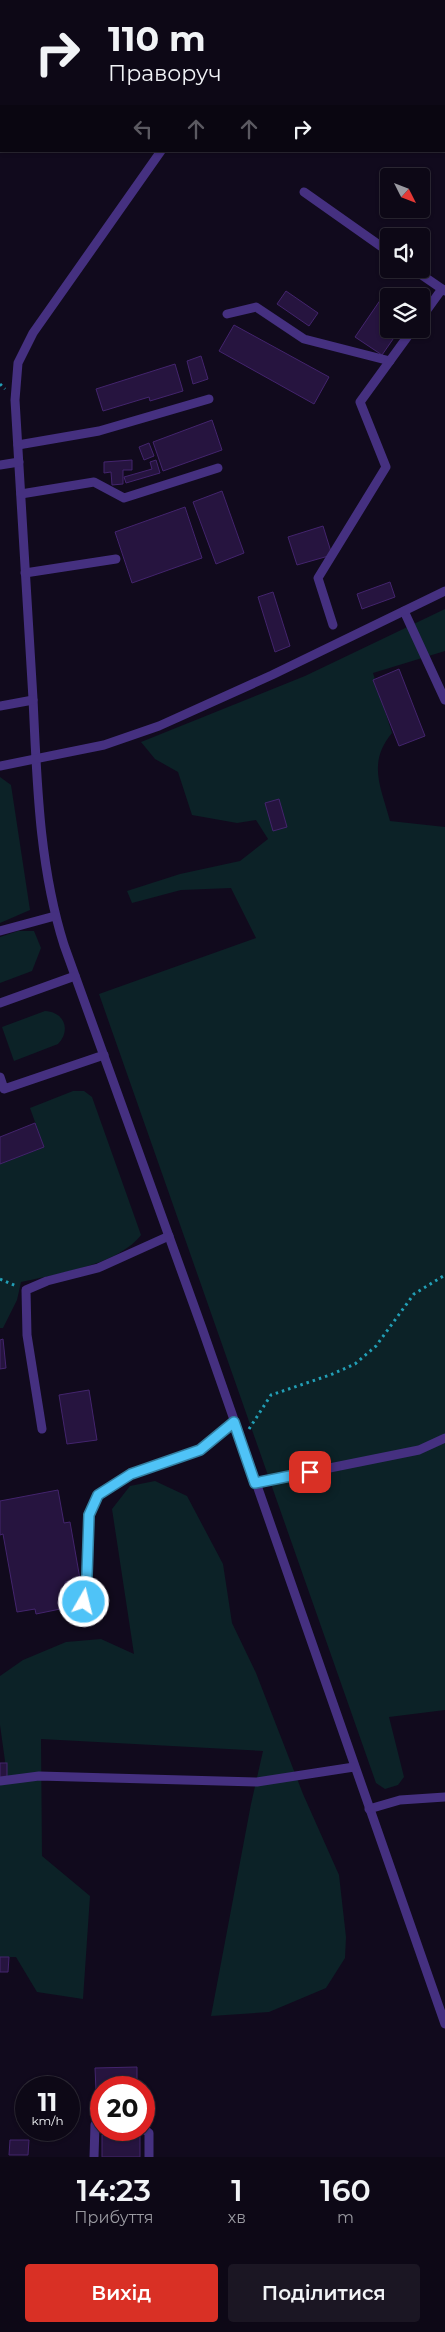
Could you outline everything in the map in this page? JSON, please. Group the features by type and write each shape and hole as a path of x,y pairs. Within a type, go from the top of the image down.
{"lane":[{"path":"160,152 33,333 18,363 15,400 36,759 44,855 55,916 75,976 169,1236 368,1809 445,2024"},
{"path":"304,192 380,246"},
{"path":"426,278 443,290 430,307"},
{"path":"227,314 256,307 304,339 390,361"},
{"path":"333,626 318,578 386,467 360,402 407,338"},
{"path":"18,444 99,431 209,399"},
{"path":"0,466 19,462"},
{"path":"21,494 94,482 124,498 218,468"},
{"path":"25,573 116,559"},
{"path":"0,766 104,745 159,726 272,675 445,592"},
{"path":"404,611 445,700"},
{"path":"0,706 33,700"},
{"path":"0,931 55,916"},
{"path":"0,1003 75,976"},
{"path":"0,1077 4,1089 104,1055"},
{"path":"42,1429 27,1335 26,1290 47,1281 98,1268 169,1236"},
{"path":"84,1602 89,1515 98,1495 131,1474 200,1450 234,1422"},
{"path":"255,1483 418,1450 445,1438"},
{"path":"0,1781 40,1776 257,1782 354,1767"},
{"path":"368,1809 400,1800 445,1797"},
{"path":"94,2141 94,2157"},
{"path":"149,2141 149,2157"}],"path":[{"path":"241,1442 270,1395 330,1375 355,1364 376,1346 414,1294 445,1275"},
{"path":"0,1279 26,1290"}],"green space":[{"path":"445,609 445,651 373,673 392,733 384,744 378,765 380,786 390,821 445,827 445,1710 389,1717 404,1777 398,1785 385,1789 376,1783 99,994 256,938 231,888 181,890 132,903 127,891 180,874 240,861 268,839 256,820 237,823 192,815 178,772 155,759 141,742 305,676"},
{"path":"0,777 11,785 30,910 0,923"},
{"path":"18,931 34,931 41,948 32,971 0,983 0,937"},
{"path":"45,1011 52,1012 61,1018 65,1028 62,1039 58,1044 14,1061 2,1027"},
{"path":"73,1091 84,1091 92,1097 141,1235 118,1254 102,1261 69,1272 21,1282 17,1300 3,1328 0,1328 0,1164 44,1147 30,1108"},
{"path":"155,1481 187,1496 223,1564 232,1623 256,1673 303,1794 339,1875 346,1937 345,1958 326,1988 269,2012 211,2016 251,1804 263,1751 41,1739 42,1856 90,1896 83,1999 37,1992 16,1957 0,1957 0,1786 5,1761 0,1725 0,1676 23,1660 66,1642 101,1639 134,1654 112,1509 130,1486"}],"building":[{"path":"286,291 318,313 309,326 277,304"},
{"path":"380,300 380,338 394,338 382,355 355,337"},
{"path":"234,325 329,377 314,404 219,351"},
{"path":"201,356 208,379 193,384 187,361"},
{"path":"175,364 183,391 150,401 149,397 103,411 96,389"},
{"path":"212,420 222,450 163,471 153,442"},
{"path":"149,443 154,456 144,460 139,447"},
{"path":"132,460 132,470 123,470 123,484 112,485 111,472 104,473 104,462"},
{"path":"156,460 160,473 126,483 124,477 152,469 150,462"},
{"path":"222,491 244,553 216,564 193,502"},
{"path":"185,507 202,558 132,583 115,532"},
{"path":"323,526 332,555 297,565 288,537"},
{"path":"390,582 395,597 362,609 357,594"},
{"path":"273,592 290,646 275,652 258,597"},
{"path":"399,669 425,736 399,746 373,680"},
{"path":"279,799 287,827 273,831 265,803"},
{"path":"35,1123 44,1147 0,1164 0,1137"},
{"path":"3,1339 6,1368 0,1369 0,1340"},
{"path":"89,1390 97,1440 67,1444 59,1395"},
{"path":"58,1490 64,1523 70,1522 80,1579 65,1582 70,1607 36,1614 35,1609 17,1612 3,1534 0,1535 0,1501"},
{"path":"0,1763 7,1763 7,1779 0,1779"},
{"path":"0,1957 9,1957 8,1972 0,1972"},
{"path":"137,2067 137,2076 95,2076 95,2068"},
{"path":"10,2140 29,2141 28,2155 9,2155"},
{"path":"102,2141 140,2141 140,2157 102,2157"}],"route":[{"path":"84,1602 89,1515 98,1495 131,1474 200,1450 234,1422 255,1483 310,1472"}]}
